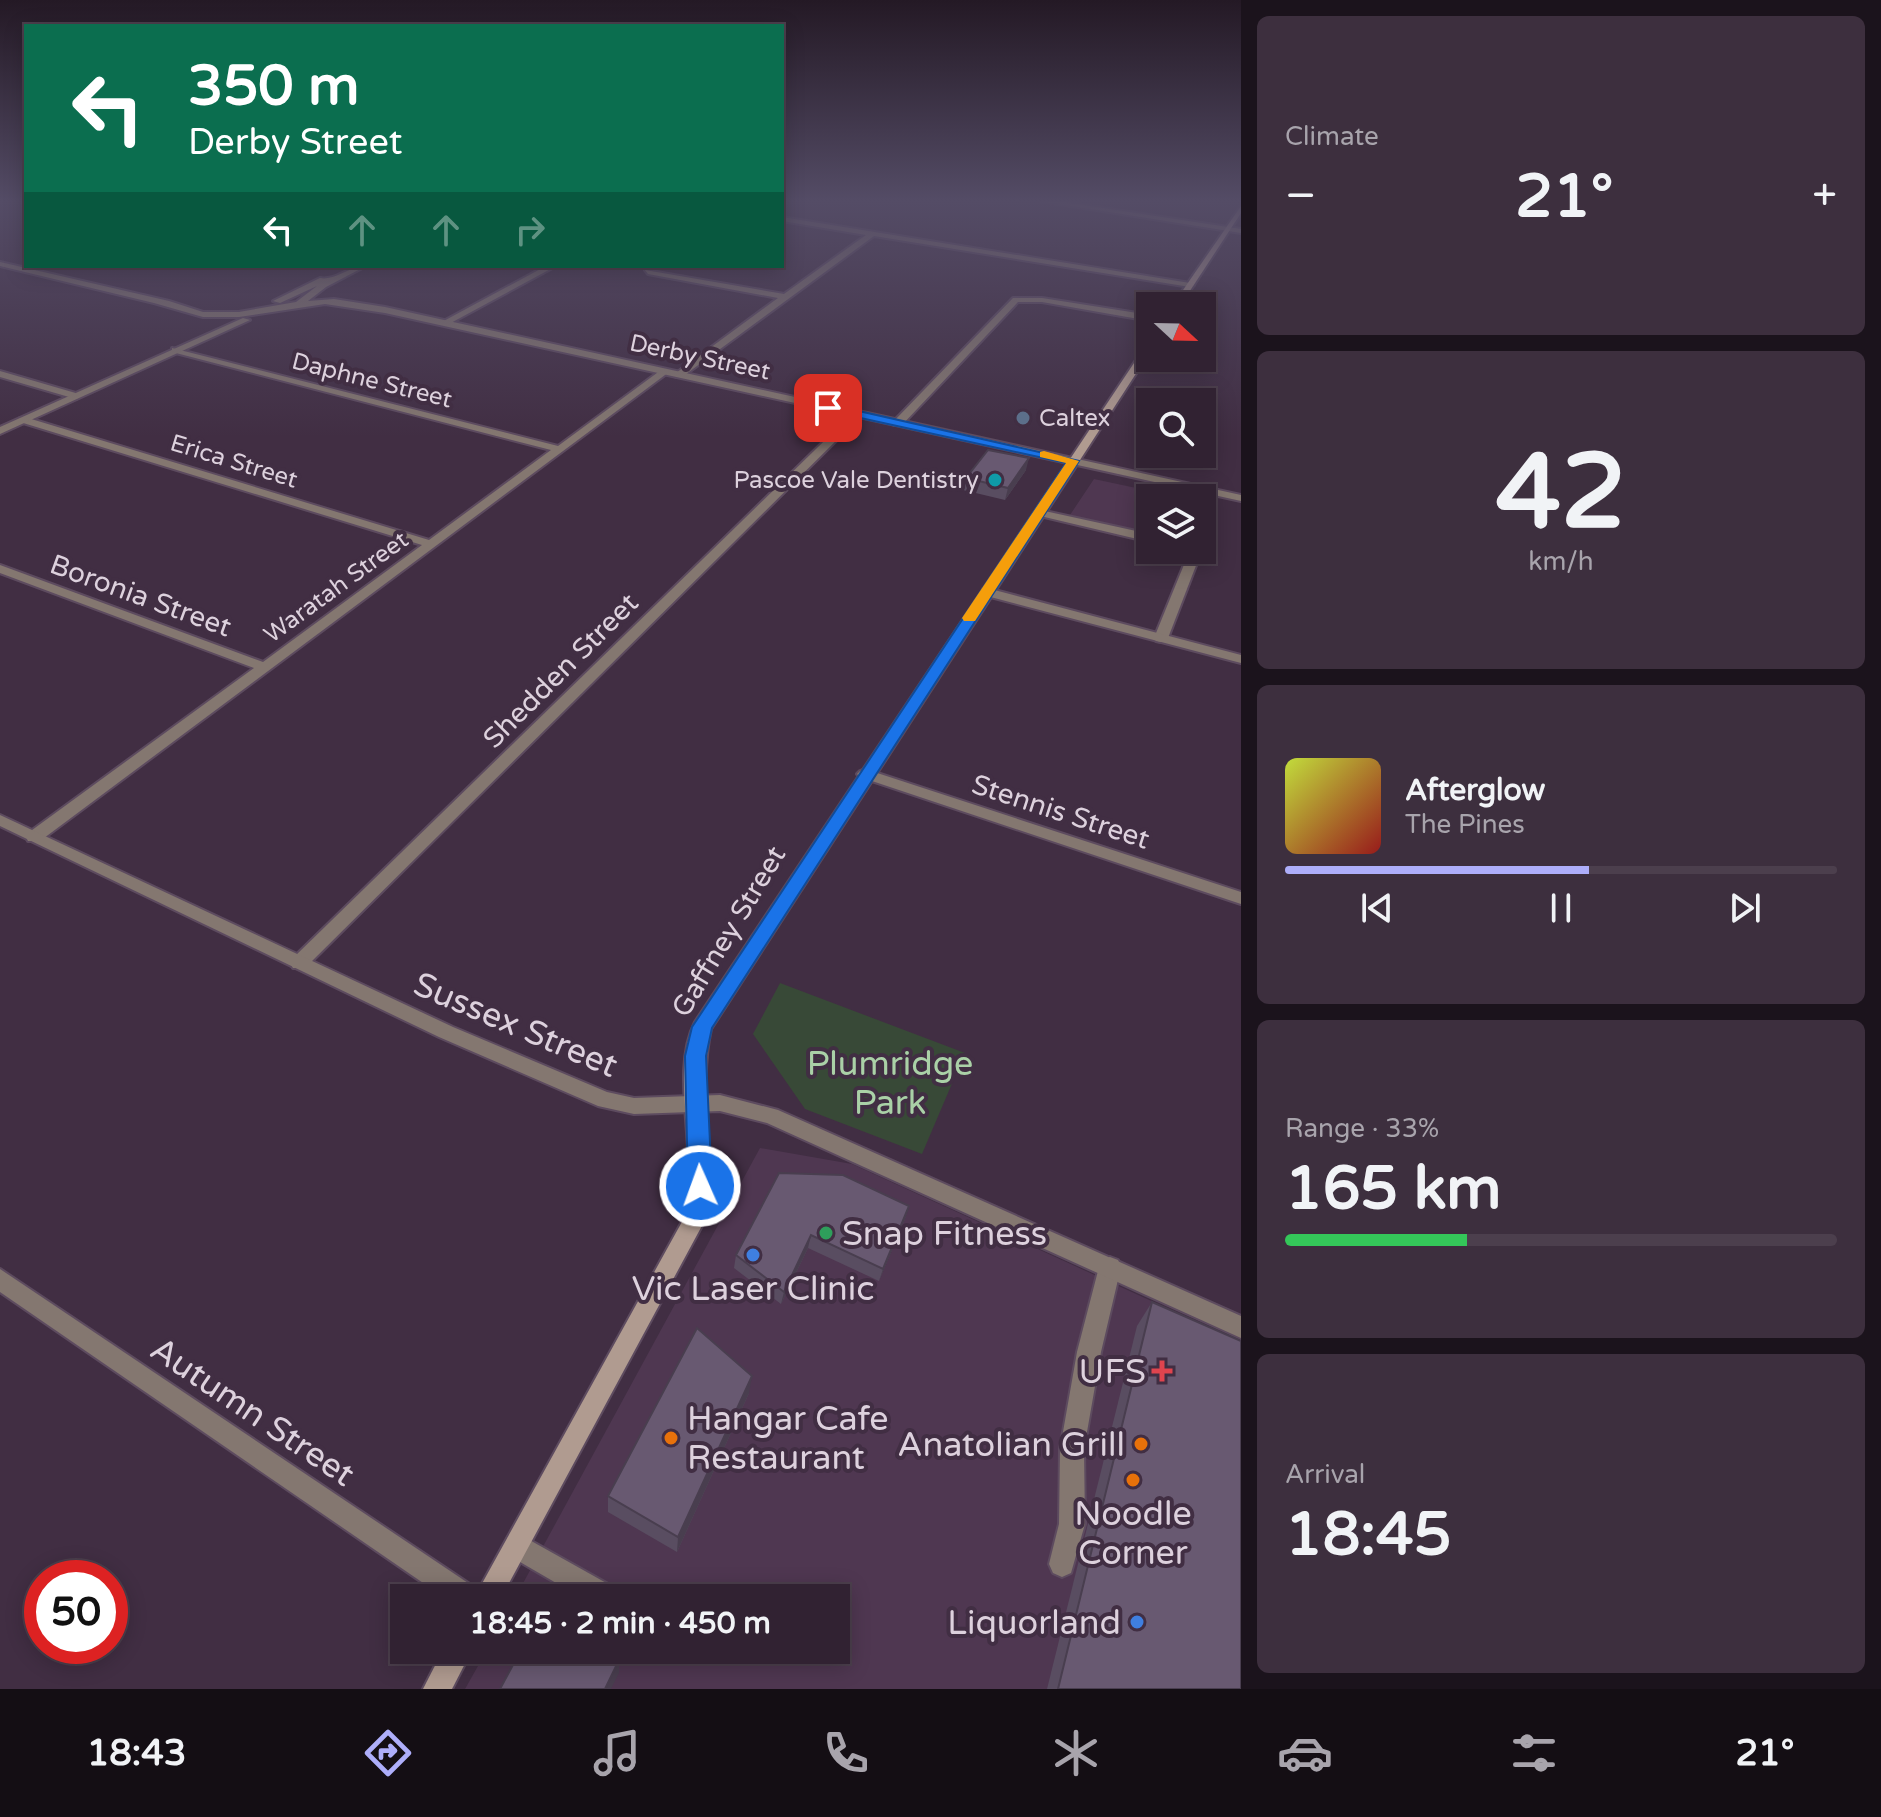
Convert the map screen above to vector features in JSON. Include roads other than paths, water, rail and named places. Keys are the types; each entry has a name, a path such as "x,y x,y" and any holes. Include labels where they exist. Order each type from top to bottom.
{"main road":[{"path":"1185,292 1193,280"},
{"name":"Gaffney Street","path":"495,1584 693,1222 701,1181 695,1056 702,1027 865,774 1136,366"},
{"path":"437,1689 450,1664"}],"street":[{"path":"66,280 212,312 302,303 334,280"},
{"path":"281,303 328,280"},
{"path":"444,323 526,280"},
{"path":"691,280 784,297"},
{"path":"679,375 808,280"},
{"path":"1158,280 1190,285"},
{"name":"Derby Street","path":"312,295 343,299 1241,498"},
{"path":"898,423 1009,304 1025,298 1136,316"},
{"path":"158,302 191,313 225,317 261,313"},
{"name":"Derby Street","path":"261,313 281,303 326,302 385,310"},
{"path":"175,350 216,328 225,317 244,308"},
{"path":"0,431 261,313"},
{"name":"Daphne Street","path":"175,350 559,449"},
{"name":"Waratah Street","path":"34,837 664,372"},
{"path":"0,374 76,396"},
{"name":"Shedden Street","path":"299,963 858,414"},
{"name":"Erica Street","path":"24,420 431,544"},
{"path":"1040,513 1136,535"},
{"path":"1161,638 1190,564"},
{"name":"Boronia Street","path":"0,569 265,667"},
{"path":"987,592 1241,659"},
{"name":"Stennis Street","path":"865,774 1241,898"},
{"name":"Sussex Street","path":"0,820 446,1032 605,1100 634,1106 720,1103 771,1116 1241,1327"},
{"path":"1062,1564 1072,1524 1072,1449 1089,1352 1110,1267"},
{"name":"Autumn Street","path":"0,1279 447,1584"},
{"path":"517,1546 584,1584"}],"place":[{"name":"Caltex","path":"1023,418"},
{"name":"Pascoe Vale Dentistry","path":"995,480"},
{"name":"Snap Fitness","path":"826,1233"},
{"name":"Vic Laser Clinic","path":"753,1255"},
{"name":"UFS","path":"1162,1371"},
{"name":"Hangar Cafe Restaurant","path":"671,1438"},
{"name":"Anatolian Grill","path":"1141,1444"},
{"name":"Noodle Corner","path":"1133,1480"},
{"name":"Liquorland","path":"1137,1622"}],"park label":[{"name":"Plumridge Park","path":"890,1082"}]}
